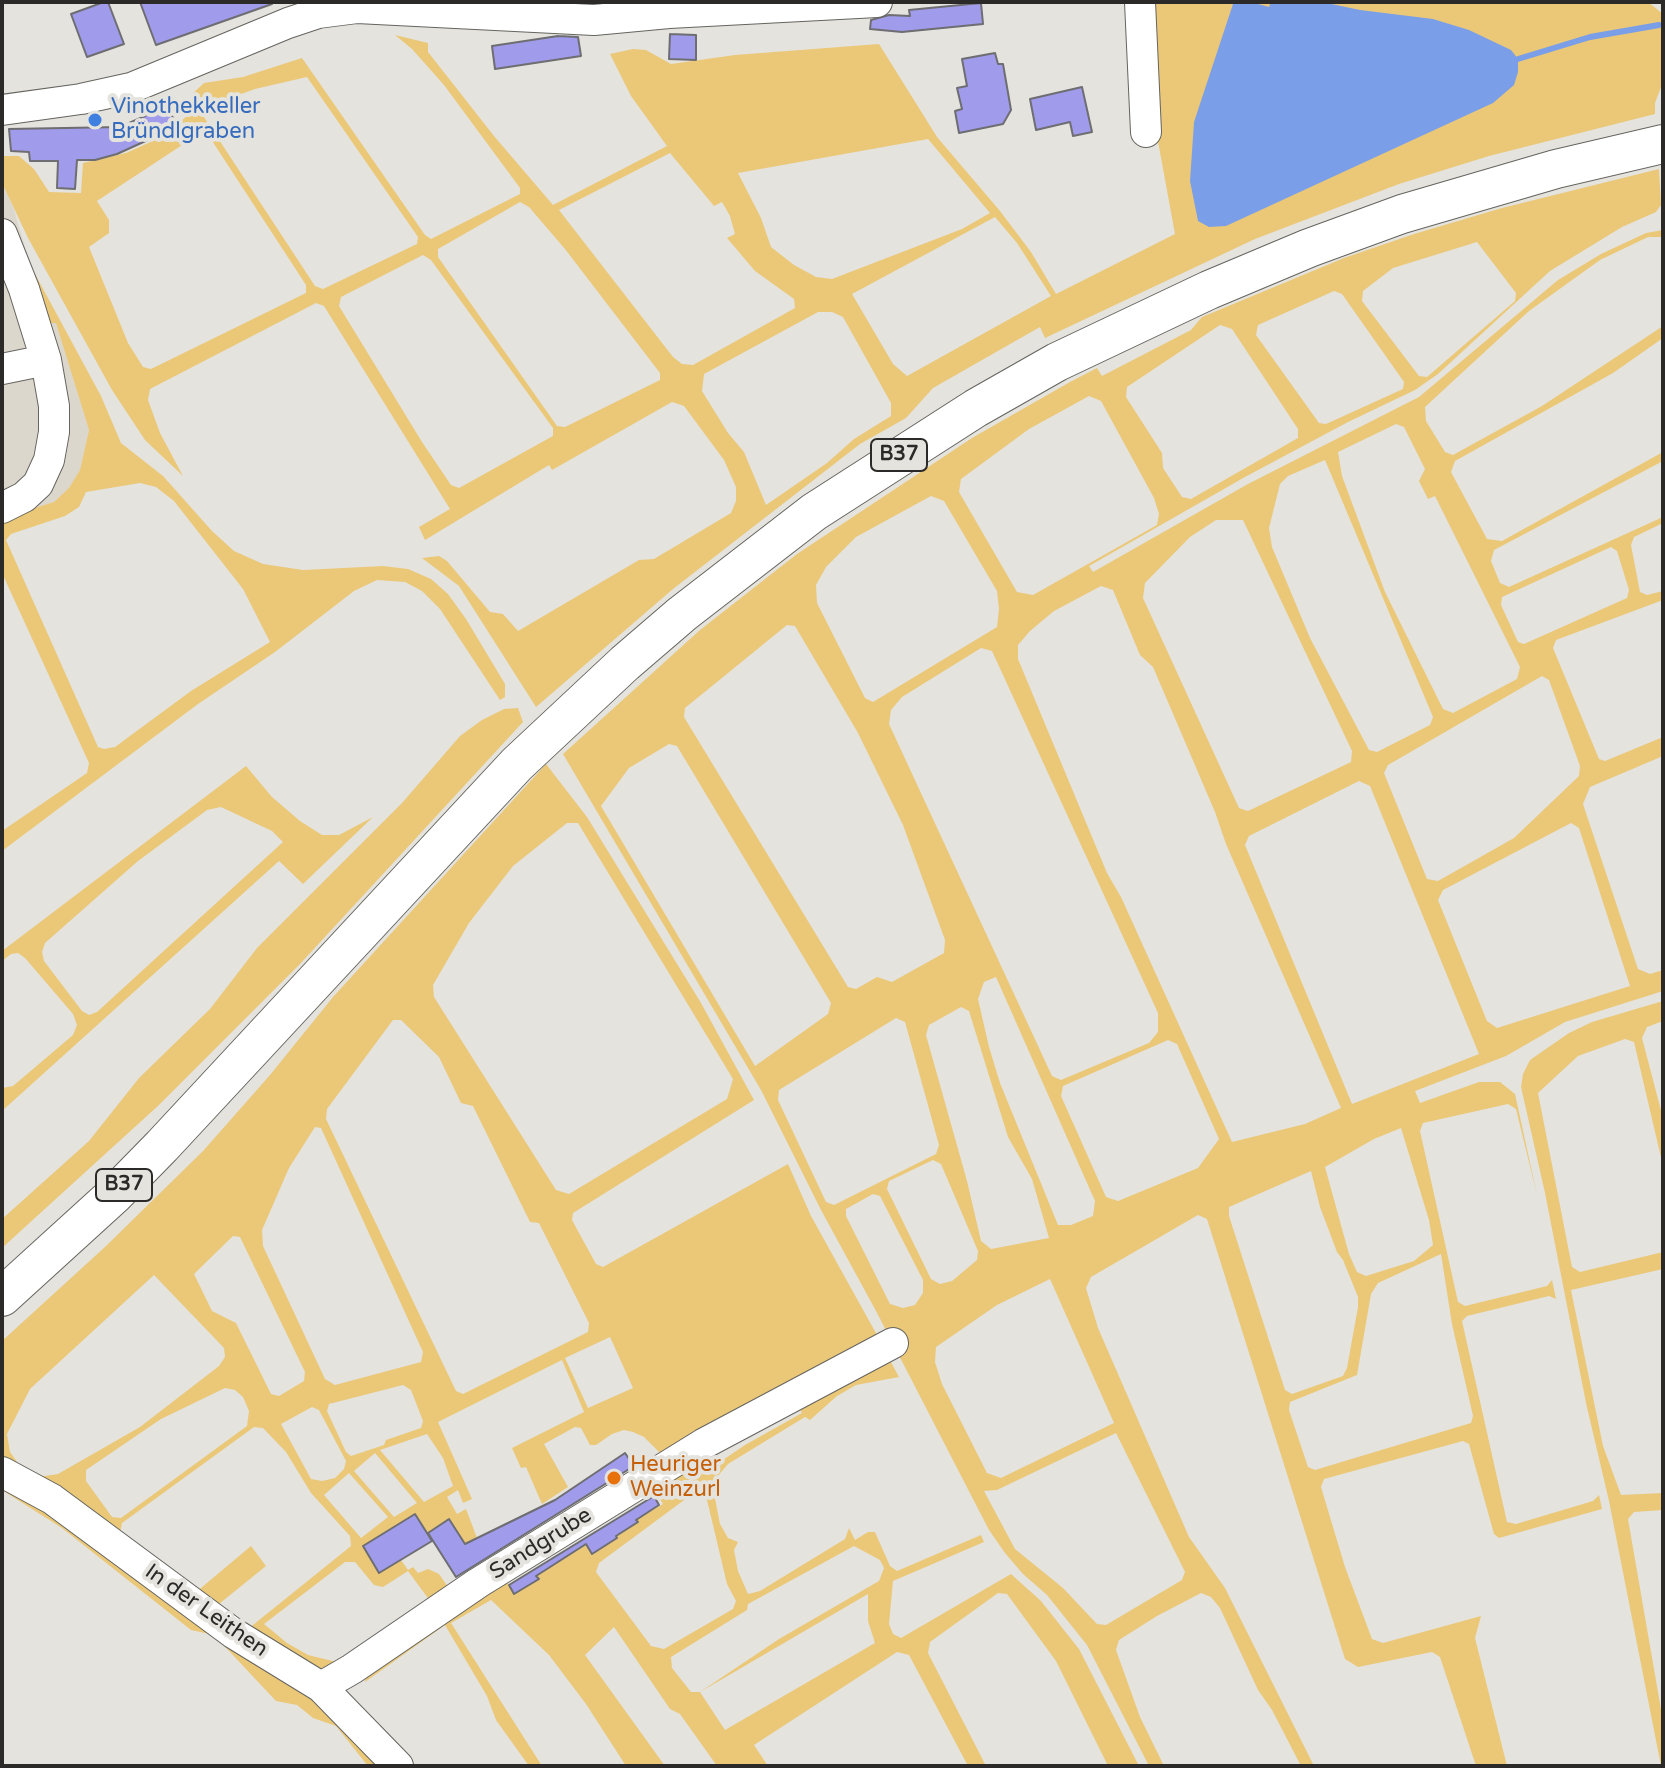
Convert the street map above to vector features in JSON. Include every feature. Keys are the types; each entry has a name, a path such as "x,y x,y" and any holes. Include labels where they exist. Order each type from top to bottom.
{"main road":[{"name":"B37","path":"2,1297 85,1223 162,1146 517,764 581,703 702,598 814,512 939,430 1057,362 1209,290 1352,232 1496,185 1663,144"}],"street":[{"path":"2,110 81,99 131,88 288,23 318,13 344,9 403,8 594,20 877,2"},
{"path":"1140,2 1146,132"},
{"path":"2,234 24,289 46,360 54,406 49,460 38,484 24,497 2,508"},
{"path":"2,369 46,360"},
{"name":"Sandgrube","path":"321,1687 478,1583 703,1444 893,1343"},
{"name":"In der Leithen","path":"2,1472 52,1499 233,1633 321,1687 398,1766"}],"shaded area":[{"path":"1151,2 1648,2 1663,14 1663,82 1655,103 1655,114 1489,156 1399,184 1255,239 1045,338 1040,327 933,388 906,418 860,444 673,589 536,707 459,586 422,558 439,556 447,561 490,612 503,614 518,631 639,560 654,559 731,513 736,501 736,487 724,460 684,406 672,402 552,470 549,465 425,540 419,527 450,509 324,306 316,303 150,389 148,400 160,433 183,476 145,440 112,390 28,238 2,183 2,156 19,156 34,169 49,192 81,193 83,163 126,153 164,136 187,116 192,94 204,83 243,77 302,58 425,235 431,239 520,194 520,188 444,85 395,35 428,43 428,52 553,205 667,146 631,96 610,54 633,49 646,50 671,64 735,55 879,44 937,137 1000,211 1031,252 1056,294 1175,234 1157,136","holes":["307,77 418,237 417,244 323,289 315,286 204,117 208,106 255,89","205,130 306,285 306,293 151,369 143,367 128,343 89,247 109,233 109,220 97,201","928,139 990,213 962,229 832,279 816,277 771,247 761,218 738,173","670,153 714,206 722,202 735,234 727,238 755,271 794,299 795,308 693,365 682,364 673,357 559,210","520,202 529,207 565,249 660,373 660,380 565,427 557,426 438,257 438,249","995,217 1017,243 1051,296 907,376 893,364 852,294","423,255 431,260 553,428 553,436 459,488 451,485 339,306 341,297","818,312 832,312 843,317 891,403 891,416 854,439 827,463 766,505 744,452 728,433 702,391 704,374"]},
{"path":"1659,169 1661,205 1656,212 1622,227 1550,271 1438,374 1415,390 1245,477 1089,566 1093,572 1248,484 1419,397 1558,280 1601,254 1646,233 1663,230 1663,237 1648,237 1600,260 1529,311 1425,407 1426,421 1445,452 1453,455 1542,406 1663,326 1663,338 1613,373 1455,461 1451,472 1487,539 1502,541 1663,452 1663,461 1494,550 1491,561 1500,583 1509,587 1663,517 1663,523 1634,537 1631,545 1640,592 1647,595 1663,591 1663,600 1556,640 1553,648 1599,759 1605,761 1663,737 1663,756 1590,787 1583,804 1638,969 1650,974 1663,970 1663,991 1565,1022 1506,1056 1415,1091 1420,1103 1479,1082 1500,1082 1515,1094 1537,1195 1516,1109 1508,1104 1423,1123 1420,1131 1458,1302 1465,1306 1547,1286 1552,1280 1556,1299 1549,1296 1467,1316 1462,1321 1507,1522 1516,1524 1593,1501 1599,1495 1602,1509 1499,1538 1494,1534 1469,1444 1463,1441 1324,1479 1321,1487 1345,1567 1372,1639 1383,1643 1481,1616 1475,1638 1507,1766 1476,1766 1440,1657 1432,1652 1358,1667 1345,1659 1207,1219 1198,1215 1091,1277 1086,1288 1098,1328 1189,1537 1225,1588 1314,1766 1301,1766 1258,1690 1220,1608 1211,1597 1201,1593 1119,1640 1116,1650 1140,1717 1164,1766 1149,1766 1087,1645 1047,1595 1005,1553 989,1530 761,1090 563,754 700,630 797,554 972,438 1097,368 1102,376 1191,330 1202,317 1344,258 1502,208","holes":["1477,242 1516,293 1515,301 1427,377 1419,376 1362,301 1363,291 1393,268","1334,291 1342,294 1404,382 1403,389 1326,424 1319,423 1256,335 1258,325","1220,325 1232,329 1298,429 1298,438 1191,499 1182,497 1163,468 1162,453 1126,397 1127,387","1089,396 1101,401 1154,498 1159,514 1157,525 1033,595 1017,592 959,492 961,479 1029,429","1396,424 1404,427 1425,469 1419,481 1428,499 1435,496 1520,667 1517,679 1453,713 1443,709 1385,592 1342,476 1338,452","1325,460 1433,717 1430,725 1377,752 1369,750 1310,638 1272,547 1269,528 1280,484 1288,476","931,496 944,501 997,591 999,609 997,627 873,702 865,698 817,603 816,585 826,567 856,537","1216,520 1243,520 1352,751 1351,762 1248,811 1239,808 1143,598 1145,583 1190,537","1611,547 1617,551 1629,590 1627,598 1524,644 1518,642 1501,605 1502,597","1101,586 1113,590 1140,655 1153,667 1341,1108 1305,1124 1232,1142 1121,897 1107,873 1018,659 1018,645 1054,611","787,625 795,626 858,733 903,825 945,940 944,953 892,982 877,977 856,989 848,987 684,717 685,708","981,648 992,651 1158,1013 1158,1032 1149,1043 1061,1080 1052,1076 889,724 891,710 902,697","1542,676 1549,680 1580,766 1579,776 1514,838 1438,881 1427,879 1384,773 1388,765","669,744 677,746 831,1003 828,1014 755,1066 601,806 629,768","1359,781 1370,786 1479,1054 1352,1104 1245,845 1249,836","1571,823 1579,828 1630,986 1497,1028 1487,1021 1438,900 1443,890","996,977 1095,1201 1093,1216 1071,1225 1058,1225 1000,1083 978,999 984,982","961,1007 969,1011 1008,1137 1032,1179 1049,1238 991,1249 981,1241 926,1035 929,1025","896,1018 905,1022 939,1145 936,1154 834,1205 826,1202 778,1100 779,1090","1168,1040 1177,1044 1219,1139 1198,1168 1118,1201 1106,1197 1061,1096 1063,1086","1401,1128 1429,1220 1433,1245 1414,1261 1366,1276 1357,1272 1349,1254 1325,1167 1374,1139","933,1160 941,1164 978,1251 977,1260 952,1281 940,1284 931,1279 887,1189 889,1181","1311,1171 1320,1207 1358,1297 1358,1307 1343,1376 1292,1394 1285,1390 1229,1216 1229,1207","873,1194 880,1196 923,1280 923,1293 915,1305 903,1308 890,1304 846,1216 846,1209","1441,1254 1452,1324 1473,1416 1471,1423 1315,1470 1308,1467 1289,1410 1290,1402 1357,1375 1371,1294 1378,1283","1050,1279 1114,1423 1001,1478 987,1473 942,1384 935,1362 936,1347 997,1305","1116,1433 1185,1572 1182,1580 1106,1625 1097,1624 1063,1588 1015,1549 984,1491 997,1490"]},
{"path":"2,183 13,207 48,323 56,322 89,430 80,470 70,488 54,502 2,518"},
{"path":"35,274 101,396 121,443 163,476 234,551 263,564 303,570 383,566 408,569 431,579 448,594 466,619 505,684 505,697 500,700 440,609 422,591 405,582 377,580 354,591 2,851 2,831 87,773 89,763 2,573 2,518 54,502 69,488 80,470 89,430 56,323 48,323","holes":["140,483 156,487 174,501 243,589 270,642 191,691 115,747 104,749 98,747 6,540 11,534 65,516 79,507 86,492"]},
{"path":"518,708 523,722 300,964 159,1105 2,1248 2,1219 89,1141 139,1078 210,1009 257,948 402,803 460,736 504,709"},
{"path":"546,764 587,817 701,1003 754,1100 573,1213 572,1220 596,1264 603,1267 788,1164 811,1216 882,1344 665,1458 644,1437 633,1432 624,1430 596,1445 590,1445 581,1428 575,1427 544,1444 568,1487 542,1504 526,1467 521,1468 512,1448 584,1412 562,1360 438,1422 472,1499 463,1503 458,1490 447,1497 457,1514 466,1509 477,1538 466,1545 439,1540 434,1543 414,1514 363,1546 379,1573 401,1560 408,1570 413,1567 418,1573 428,1569 439,1574 448,1587 433,1605 408,1571 383,1587 374,1585 355,1562 345,1562 264,1624 308,1655 345,1664 312,1672 2,1465 2,1341 106,1246 203,1151 333,997","holes":["567,823 578,823 733,1079 727,1099 569,1194 556,1190 434,997 433,985 469,923 513,866","393,1020 401,1020 439,1057 461,1103 473,1106 530,1222 539,1223 589,1323 588,1332 463,1394 456,1391 326,1119 327,1109","315,1127 321,1128 423,1352 421,1362 335,1385 325,1379 263,1246 262,1230 289,1168","233,1236 240,1237 305,1372 304,1381 279,1396 271,1394 236,1323 212,1311 194,1274","154,1275 224,1348 225,1357 219,1366 140,1427 58,1474 38,1477 20,1466 10,1452 7,1434 30,1389","610,1337 633,1388 588,1408 565,1358","403,1385 411,1390 423,1421 421,1428 351,1456 346,1452 327,1411 329,1404","225,1388 235,1390 243,1397 249,1411 247,1426 121,1518 112,1517 86,1481 86,1470 161,1419","312,1407 319,1410 346,1461 344,1469 335,1478 322,1481 311,1479 281,1424","254,1427 263,1428 286,1452 311,1493 350,1536 351,1546 248,1629 221,1610 219,1604 266,1566 251,1546 195,1593 120,1533 122,1523","427,1434 443,1458 453,1486 424,1502 380,1450","375,1453 417,1503 394,1517 354,1471","349,1473 388,1517 361,1538 324,1495"]},
{"path":"246,766 272,797 322,835 339,835 373,817 303,884 279,861 2,1111 2,1088 13,1086 73,1035 77,1025 73,1014 25,958 18,953 2,961 2,951","holes":["221,807 272,831 283,842 97,1012 89,1015 82,1011 44,961 42,952 45,943 138,861 207,810"]},
{"path":"1663,1001 1663,1021 1647,1027 1642,1038 1663,1118 1663,1166 1634,1042 1625,1039 1578,1056 1538,1093 1572,1267 1580,1272 1663,1252 1663,1269 1571,1290 1603,1446 1621,1495 1663,1493 1663,1510 1634,1512 1628,1519 1663,1721 1661,1766 1609,1501 1521,1087 1530,1060 1569,1033 1592,1022"},
{"path":"886,1353 899,1377 856,1385 837,1396 810,1420 805,1417 728,1464 712,1483 720,1524 728,1538 738,1542 734,1550 738,1571 748,1594 760,1591 845,1539 849,1528 855,1540 868,1532 875,1532 890,1566 897,1571 981,1535 984,1542 893,1581 889,1624 893,1634 901,1638 1011,1574 1041,1601 1079,1649 1139,1766 1108,1766 1056,1661 1007,1594 998,1593 930,1642 928,1653 986,1766 968,1766 909,1655 897,1652 754,1745 768,1766 717,1766 680,1714 670,1709 614,1627 585,1655 665,1766 626,1766 586,1704 549,1655 491,1600 451,1623 542,1766 529,1766 496,1720 487,1696 445,1625 365,1682 368,1666 504,1577 514,1593 538,1580 536,1575 586,1544 593,1554 636,1520 663,1504 653,1487 703,1452 714,1466 802,1413 796,1402","holes":["699,1489 707,1500 727,1584 736,1601 733,1609 664,1649 651,1646 596,1572 599,1563","854,1546 880,1560 884,1568 879,1581 779,1639 700,1692 691,1692 672,1668 671,1657 747,1610 748,1604","868,1594 868,1621 875,1643 725,1730 700,1692"]},
{"path":"2,1479 282,1670 391,1766 368,1766 336,1726 313,1718 297,1705 276,1701 214,1635 191,1630 62,1528 2,1490"}],"water":[{"path":"1236,2 1269,7 1271,2 1322,2 1433,19 1469,30 1511,50 1518,59 1518,72 1514,85 1493,103 1226,226 1209,227 1198,221 1190,181 1194,122"}],"building":[{"path":"108,2 124,44 87,57 71,14"},
{"path":"140,2 272,2 272,4 156,45"},
{"path":"981,3 983,24 902,32 870,29 871,20 889,15 910,16 909,10"},
{"path":"670,34 696,35 696,60 669,59"},
{"path":"558,36 578,37 581,56 495,69 492,46"},
{"path":"995,53 998,64 1003,64 1011,110 1003,124 959,133 955,111 962,109 957,88 967,86 962,59"},
{"path":"1082,87 1092,132 1073,136 1070,122 1036,130 1030,99"},
{"path":"162,103 175,120 161,134 117,154 95,160 77,160 75,189 57,188 58,161 30,161 29,152 11,151 9,129 120,127 145,116"},
{"path":"625,1453 634,1466 456,1577 428,1533 449,1519 465,1544 555,1500"},
{"path":"654,1496 659,1505 636,1520 638,1522 617,1538 592,1554 586,1544 514,1594 509,1585"},
{"path":"415,1514 432,1541 379,1573 363,1546"}],"waterway":[{"path":"1518,59 1590,37 1659,25"}],"place":[{"name":"Vinothekkeller Bründlgraben","path":"95,120"},
{"name":"Heuriger Weinzurl","path":"614,1478"}]}
